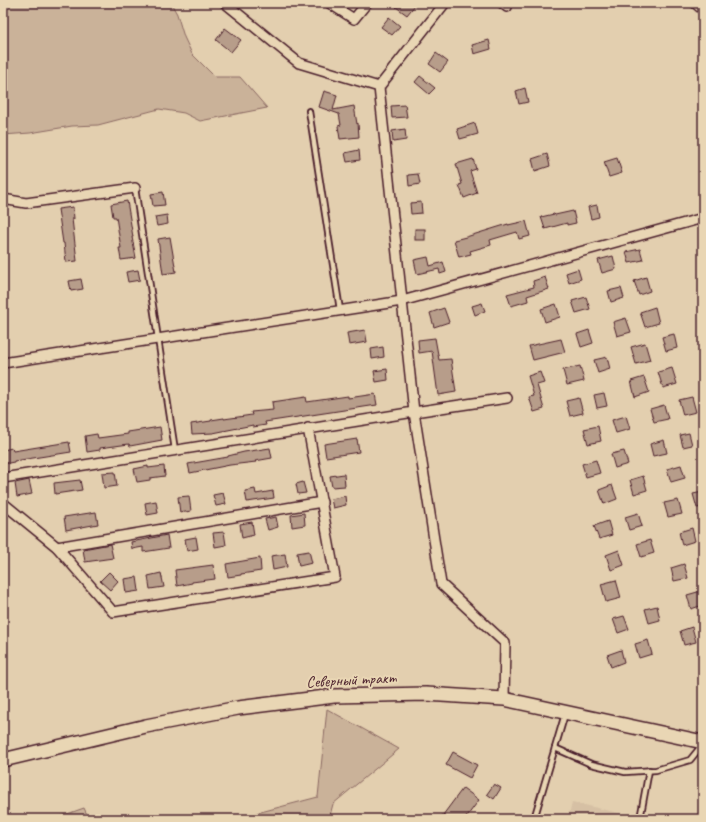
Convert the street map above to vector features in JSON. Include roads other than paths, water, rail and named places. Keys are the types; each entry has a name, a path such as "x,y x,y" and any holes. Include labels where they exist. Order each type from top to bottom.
{"main road":[{"name":"Северный тракт","path":"3,760 146,726 238,708 334,696 426,694 504,699 703,743"}],"street":[{"path":"225,3 299,63 379,87"},
{"path":"329,3 354,19 367,3"},
{"path":"445,3 379,87 414,412 440,584 505,643 504,699"},
{"path":"695,3 703,10"},
{"path":"3,199 26,203 135,188"},
{"path":"3,364 402,301 703,218"},
{"path":"3,478 308,428 507,398"},
{"path":"3,503 57,547 113,612 335,577 308,428"},
{"path":"57,547 322,502"}],"lane":[{"path":"309,111 340,310"},
{"path":"135,188 176,450"},
{"path":"534,819 565,712"},
{"path":"555,748 591,764 625,772 656,770 690,760 703,743"},
{"path":"640,819 649,770"}]}
